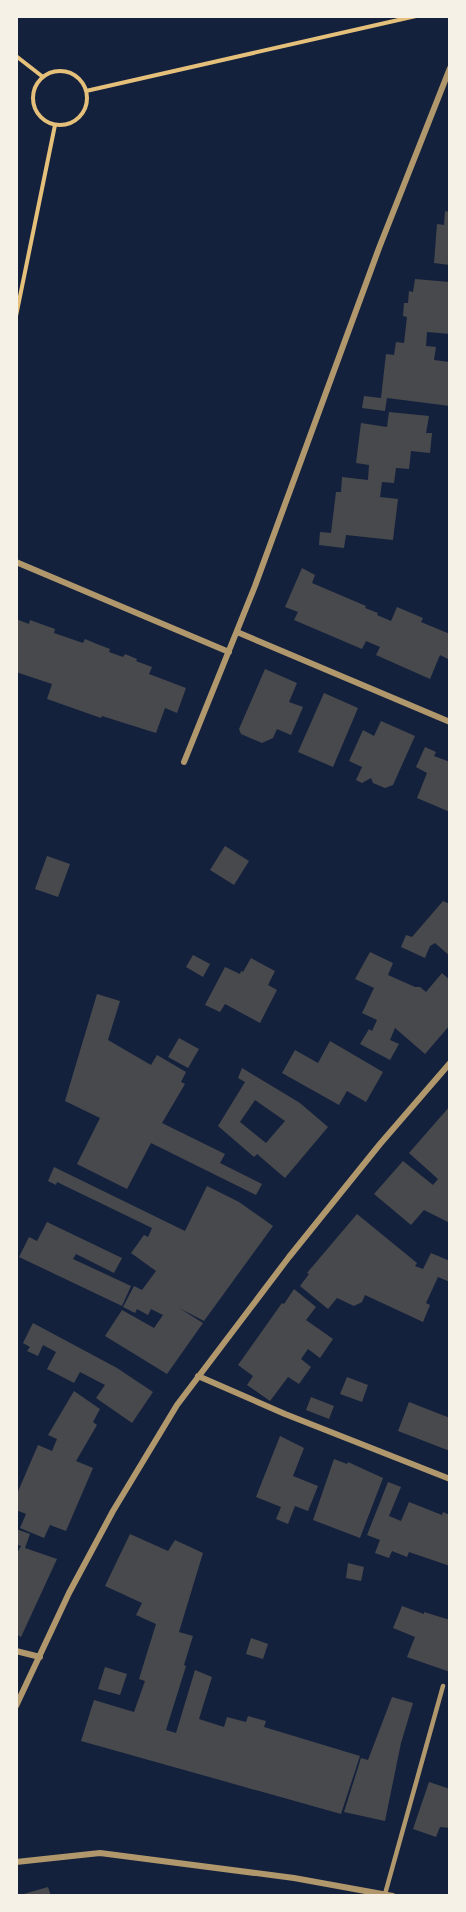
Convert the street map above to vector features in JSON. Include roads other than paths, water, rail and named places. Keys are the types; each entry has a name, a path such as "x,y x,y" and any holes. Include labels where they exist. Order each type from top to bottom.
{"street":[{"path":"184,762 237,632 375,259 450,68"},
{"path":"16,562 229,652"},
{"path":"237,632 450,722"},
{"path":"16,1706 69,1593 113,1511 177,1406 373,1153 450,1064"},
{"path":"198,1376 285,1414 450,1479"},
{"path":"16,1651 40,1657"},
{"path":"16,1862 100,1853 294,1878 393,1896"}],"lane":[{"path":"385,1894 443,1686"}]}
